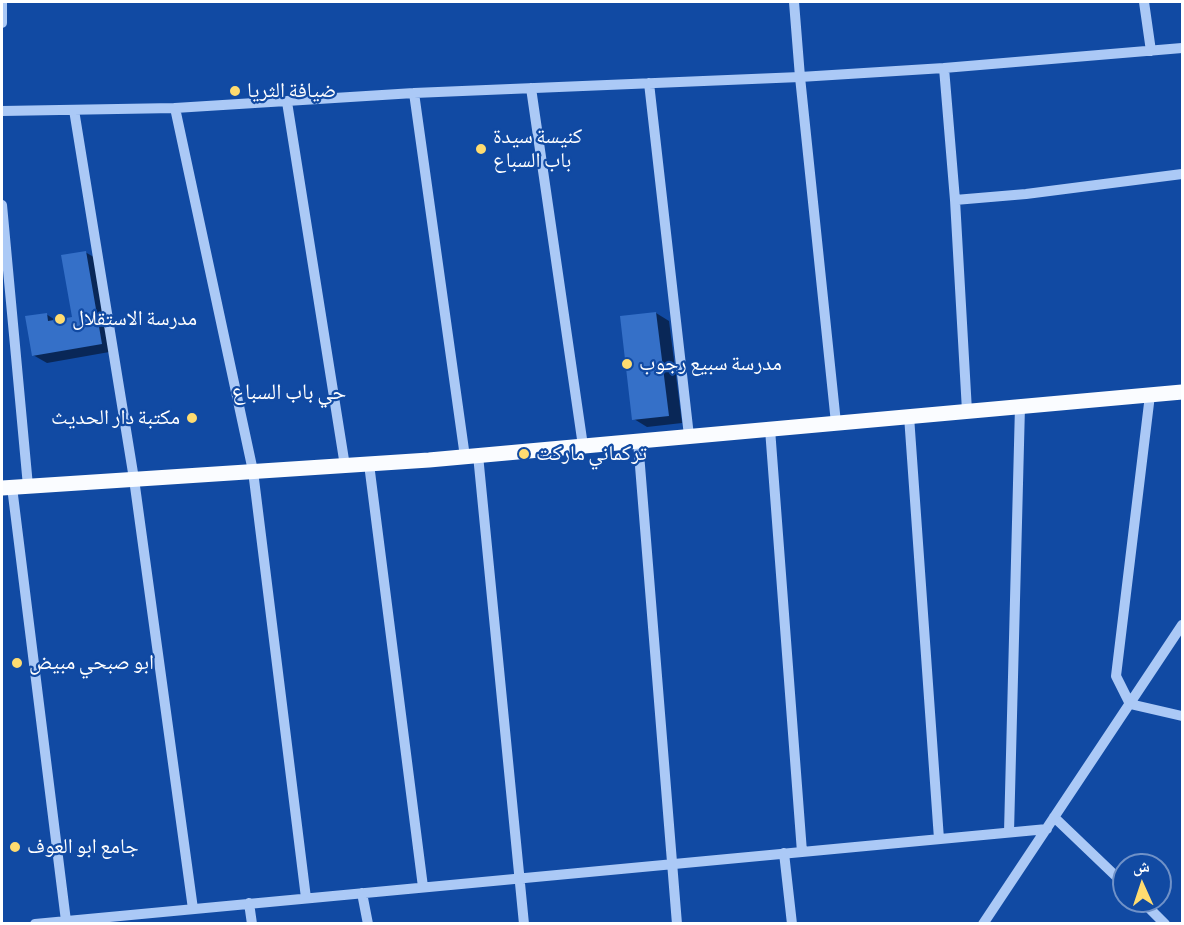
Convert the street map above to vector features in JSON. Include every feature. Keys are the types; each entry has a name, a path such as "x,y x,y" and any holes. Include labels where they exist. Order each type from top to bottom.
{"main road":[{"path":"14,487 472,456 1182,392"}],"street":[{"path":"2,2 2,22"},
{"path":"794,2 836,423"},
{"path":"1144,2 1151,51"},
{"path":"2,111 175,108 414,93 800,77 944,68 1182,48"},
{"path":"944,68 955,200 967,411"},
{"path":"649,83 689,436"},
{"path":"531,88 583,446"},
{"path":"414,93 472,456 524,924"},
{"path":"287,102 345,466"},
{"path":"175,108 253,471 306,898"},
{"path":"74,110 134,479 192,909"},
{"path":"955,200 1026,194 1182,174"},
{"path":"2,205 14,487 66,921"},
{"path":"1130,704 1116,676 1150,395"},
{"path":"1009,832 1020,406"},
{"path":"909,416 939,839"},
{"path":"770,429 802,852"},
{"path":"638,441 677,924"},
{"path":"369,464 423,887"},
{"path":"984,924 1182,625"},
{"path":"1130,704 1182,716"},
{"path":"1054,817 1112,873"},
{"path":"35,924 1047,829"},
{"path":"784,853 792,924"},
{"path":"362,893 368,924"},
{"path":"249,903 252,924"},
{"path":"1155,913 1166,924"}],"building":[{"path":"86,251 102,344 32,356 25,316 47,313 48,321 72,317 61,255"},
{"path":"656,312 669,416 632,420 620,316"}],"place":[{"name":"ضيافة الثريا","path":"235,91"},
{"name":"كنيسة سيدة باب السباع","path":"481,149"},
{"name":"مدرسة الاستقلال","path":"60,319"},
{"name":"مدرسة سبيع رجوب","path":"627,364"},
{"name":"مكتبة دار الحديث","path":"192,418"},
{"name":"تركماني ماركت","path":"524,454"},
{"name":"ابو صبحي مبيض","path":"17,663"},
{"name":"جامع ابو العوف","path":"15,847"}],"district":[{"name":"حي باب السباع","path":"289,392"}]}
